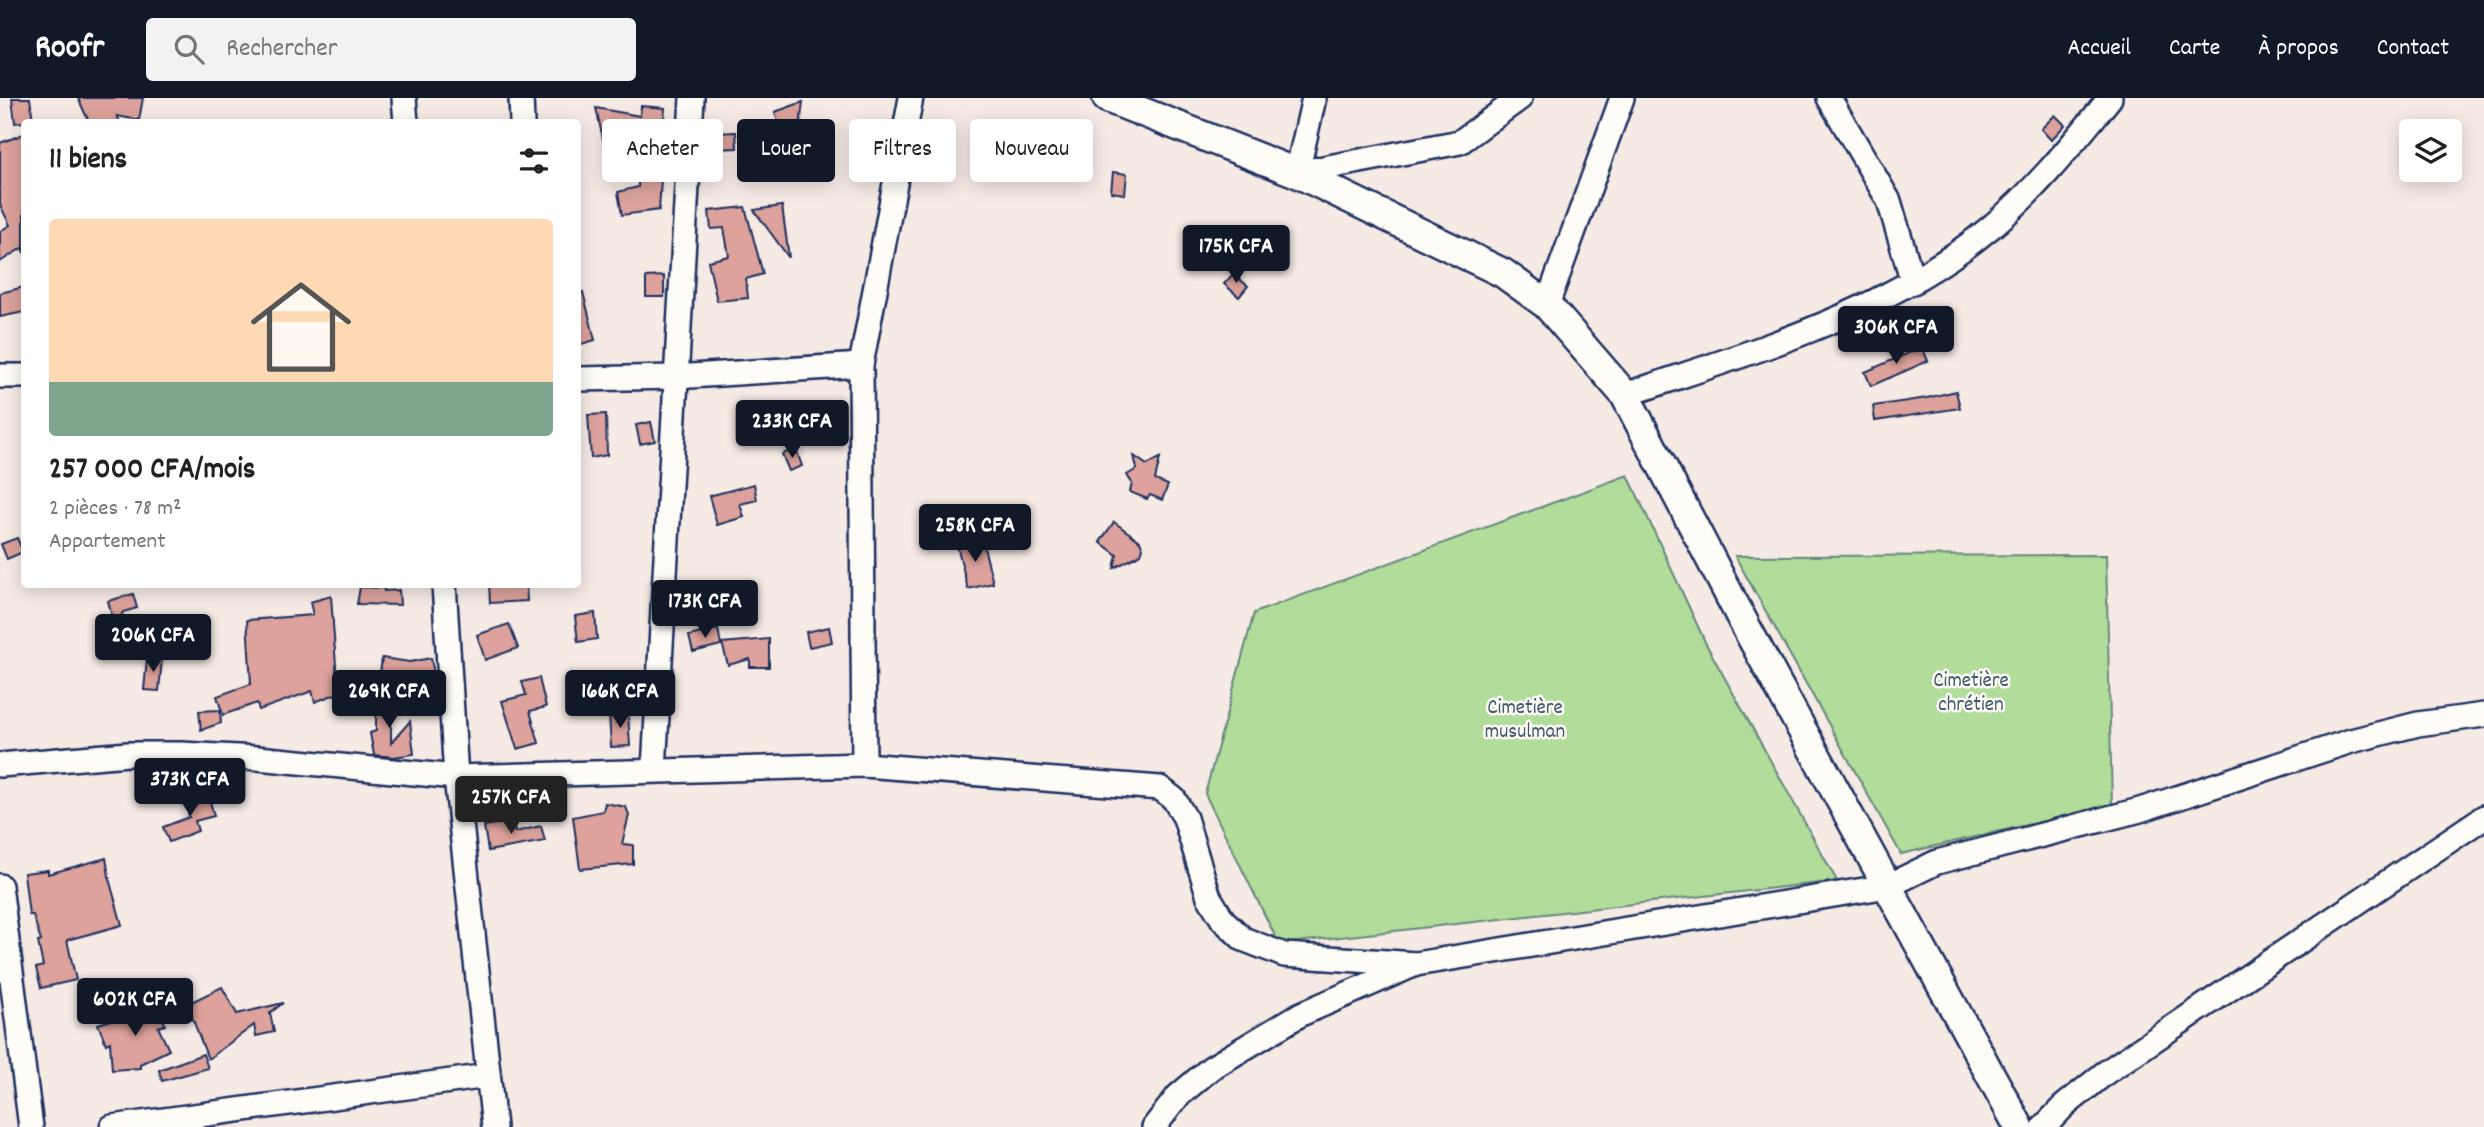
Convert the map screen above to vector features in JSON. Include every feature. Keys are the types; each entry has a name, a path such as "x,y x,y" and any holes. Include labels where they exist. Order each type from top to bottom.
{"street":[{"path":"404,98 406,119"},
{"path":"521,98 522,119"},
{"path":"653,769 692,98"},
{"path":"864,765 861,365 911,98"},
{"path":"1107,98 1297,173 1503,273 1547,304 1625,394 1746,626 2020,1127"},
{"path":"1297,173 1314,98"},
{"path":"1297,173 1460,142 1520,98"},
{"path":"1547,304 1622,98"},
{"path":"1829,98 1889,201 1913,282"},
{"path":"1625,394 1824,326 1913,282 1991,227 2061,157 2110,98"},
{"path":"581,379 676,377 861,365"},
{"path":"0,376 21,376"},
{"path":"444,588 456,776 494,1127"},
{"path":"0,765 128,754 181,754 456,776 864,765 1160,788 1174,799 1185,818 1209,897 1223,920 1243,939 1284,955 1416,964 1888,886 1937,862 2140,810 2351,741 2418,724 2484,715"},
{"path":"2044,1127 2063,1107 2105,1073 2484,817"},
{"path":"0,886 31,1127"},
{"path":"1154,1127 1178,1096 1211,1069 1301,1014 1416,964"},
{"path":"112,1127 488,1076"}],"green space":[{"name":"Cimetière musulman","path":"1628,475 1706,644 1837,881 1279,944 1205,794 1254,613"},
{"name":"Cimetière chrétien","path":"2106,555 2112,805 1901,854 1735,556"}],"building":[{"path":"12,98 30,98 33,119 21,119 21,122 15,123"},
{"path":"78,98 143,98 139,119 117,116 118,119 88,119"},
{"path":"803,102 801,119 777,119 775,112"},
{"path":"641,106 665,108 664,119 602,119 602,135 596,108 640,116"},
{"path":"2055,115 2065,125 2051,140 2041,129"},
{"path":"736,132 737,148 723,149 723,133"},
{"path":"21,135 21,249 0,262 0,231 10,225 0,205 0,143"},
{"path":"1113,172 1127,174 1125,194 1111,192"},
{"path":"638,182 661,182 659,210 622,215 618,192 638,187"},
{"path":"782,206 789,258 754,210"},
{"path":"745,207 763,274 746,279 748,298 717,301 708,261 729,256 724,228 711,229 709,211"},
{"path":"1233,274 1248,286 1239,297 1224,284"},
{"path":"664,276 664,297 646,297 646,277"},
{"path":"21,288 21,313 0,317 0,293"},
{"path":"581,292 595,340 581,344"},
{"path":"1922,347 1928,361 1871,386 1865,372"},
{"path":"1956,391 1960,408 1875,421 1873,406"},
{"path":"606,414 607,455 591,458 588,415"},
{"path":"651,422 655,441 640,444 636,425"},
{"path":"796,449 802,466 789,471 782,454"},
{"path":"1134,456 1147,465 1160,458 1155,480 1168,485 1162,500 1150,495 1147,499 1130,492 1132,483 1127,475 1137,469"},
{"path":"754,484 757,500 740,504 744,517 717,525 709,496"},
{"path":"1114,522 1140,541 1143,548 1141,554 1114,568 1117,555 1100,542"},
{"path":"17,538 21,553 7,559 1,544"},
{"path":"982,539 993,583 968,589 957,545"},
{"path":"360,588 399,590 400,605 357,604"},
{"path":"489,588 526,588 527,601 490,603"},
{"path":"133,594 137,608 123,612 115,628 108,601"},
{"path":"331,596 338,693 315,702 312,691 259,710 257,703 223,715 217,696 251,684 247,620 313,615 310,602"},
{"path":"595,613 597,639 578,642 575,616"},
{"path":"509,624 518,648 485,660 477,635"},
{"path":"829,627 832,642 809,647 806,632"},
{"path":"718,629 721,645 693,652 689,636"},
{"path":"769,639 769,667 750,667 750,659 728,665 722,643"},
{"path":"147,658 162,659 159,691 144,690"},
{"path":"382,658 410,662 431,658 434,674 404,677 380,674"},
{"path":"581,677 585,693 568,697 566,679"},
{"path":"539,678 546,707 530,711 539,743 517,749 502,701 526,695 522,682"},
{"path":"376,689 391,689 391,743 410,721 414,754 394,757 374,755 370,733 376,731"},
{"path":"220,710 221,723 201,730 199,711"},
{"path":"628,712 630,746 611,747 609,713"},
{"path":"208,794 214,816 195,821 198,831 169,842 163,827 189,817 186,800"},
{"path":"605,803 626,807 629,815 622,844 633,845 633,864 580,869 573,817 603,811"},
{"path":"513,821 515,832 541,826 545,841 488,851 484,826"},
{"path":"106,858 122,925 67,940 76,980 41,988 36,968 43,966 38,942 41,941 33,915 29,915 24,873 48,870 48,874"},
{"path":"222,987 237,1014 283,1003 270,1013 274,1032 256,1036 254,1025 208,1059 187,1004"},
{"path":"160,1006 165,1025 158,1027 169,1050 140,1064 140,1068 112,1070 110,1042 106,1044 98,1024"},
{"path":"203,1054 208,1068 162,1081 159,1070"}]}
